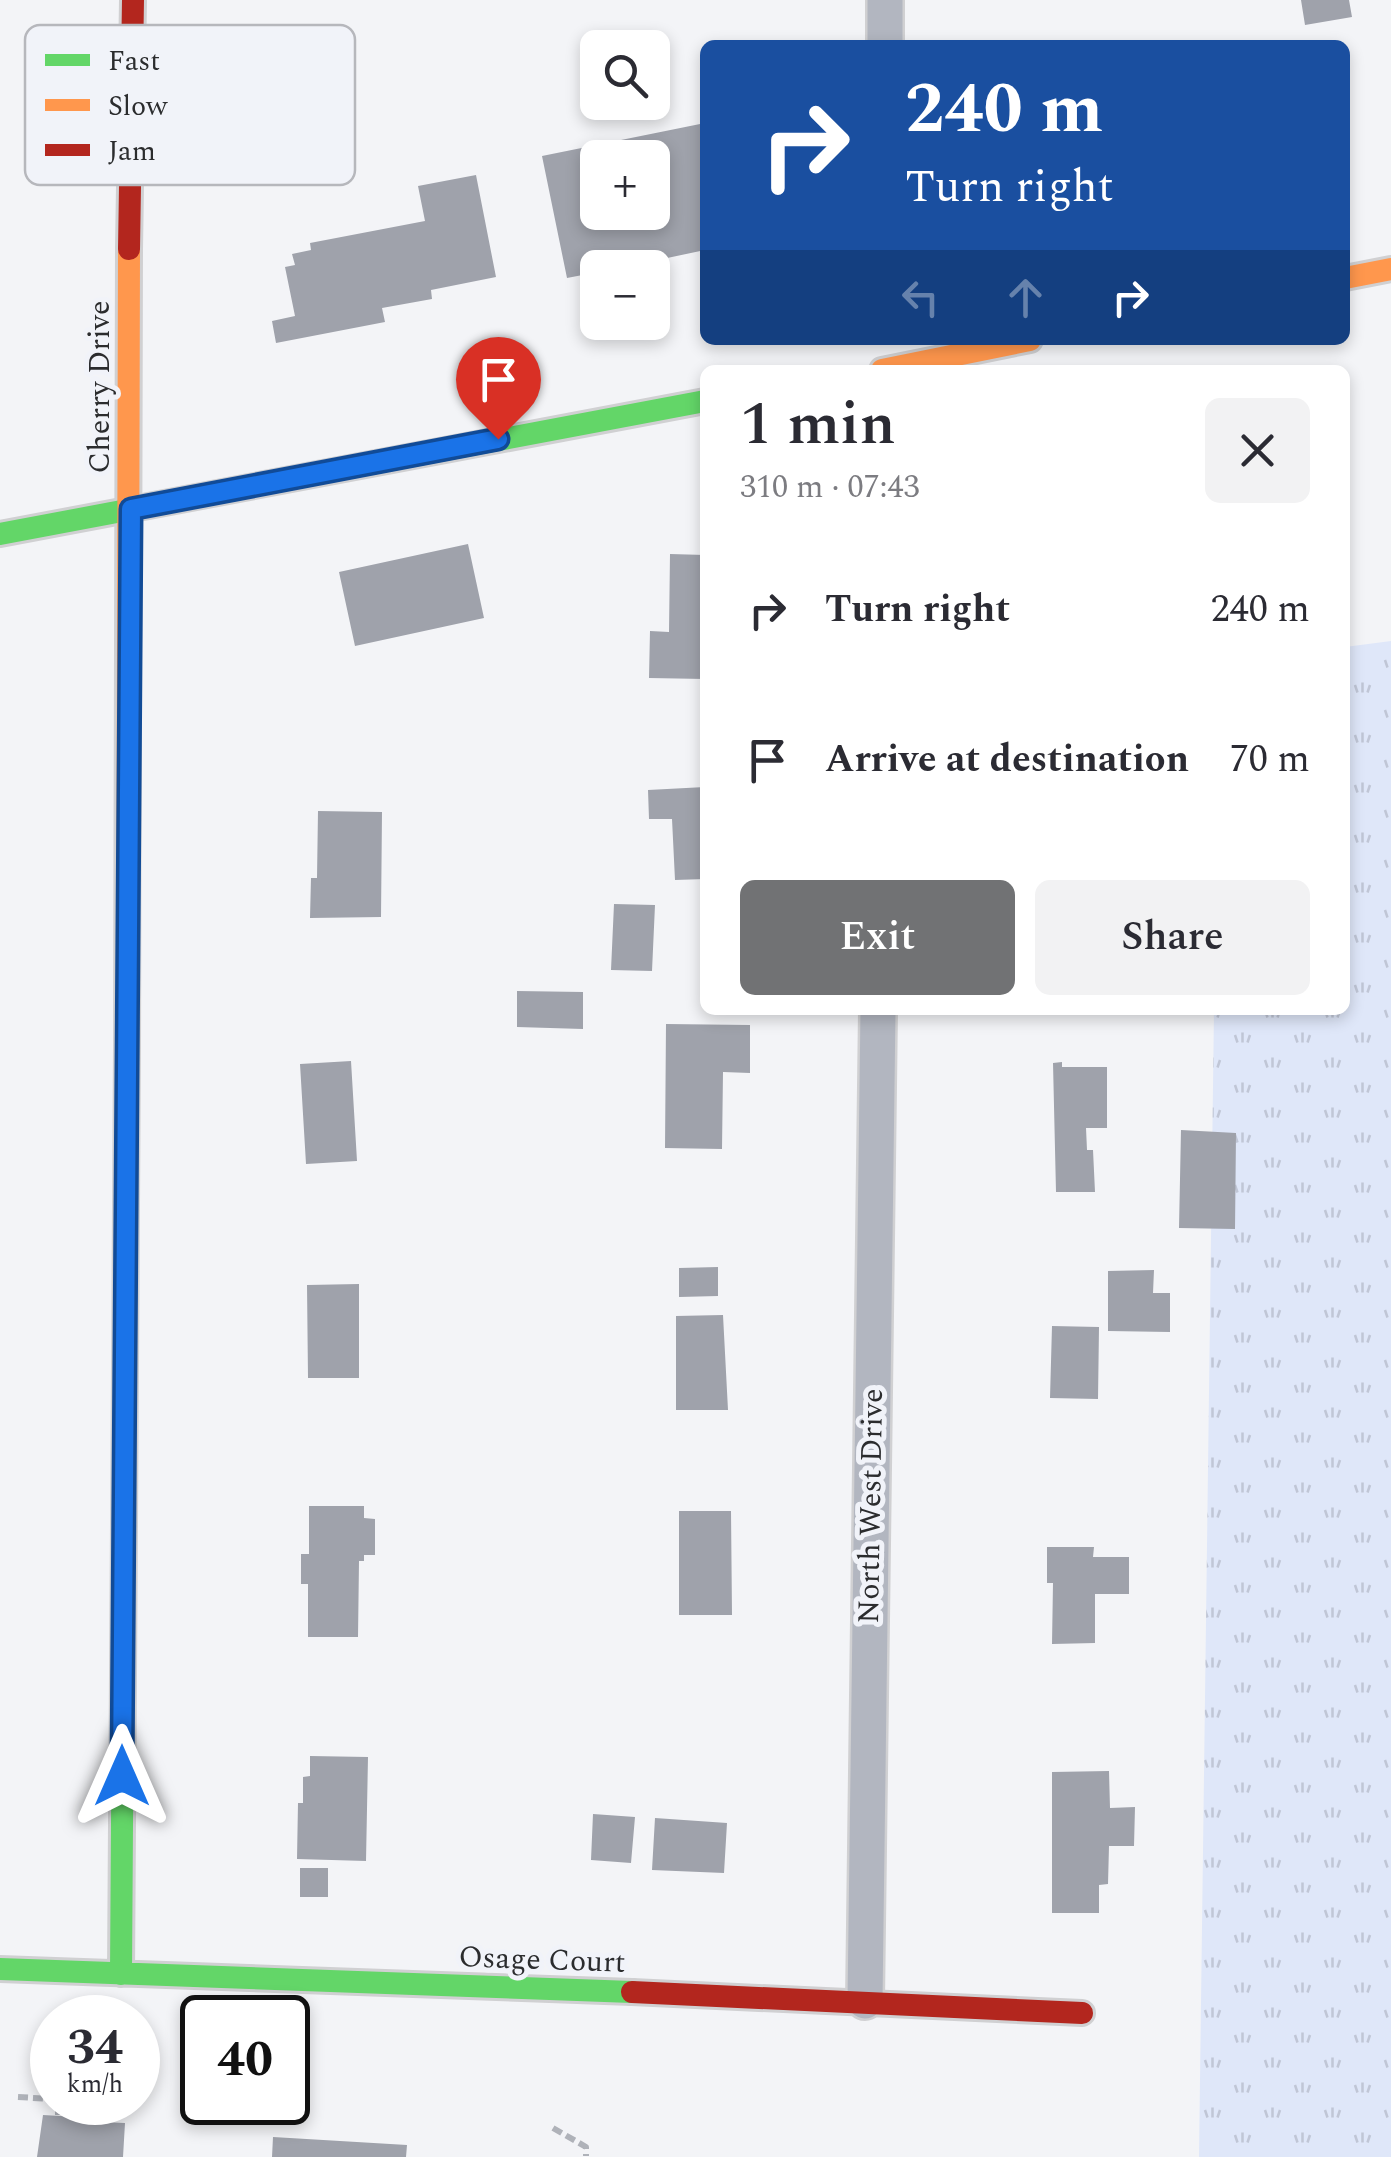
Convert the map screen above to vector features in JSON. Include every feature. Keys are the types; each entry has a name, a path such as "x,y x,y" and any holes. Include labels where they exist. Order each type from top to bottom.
{"street":[{"name":"Cherry Drive","path":"133,0 133,25"},
{"path":"885,0 885,40"},
{"name":"Cherry Drive","path":"121,1974 130,185"},
{"path":"1350,277 1391,270"},
{"path":"909,365 1006,345"},
{"path":"0,534 700,402"},
{"name":"North West Drive","path":"865,2001 878,1015"},
{"name":"Osage Court","path":"0,1968 865,2001 1082,2014"}],"path":[{"path":"18,2096 30,2098"},
{"path":"552,2128 586,2147 586,2156"}],"green space":[{"path":"1391,641 1391,2157 1199,2157 1214,1015 1350,1015 1350,646"}],"building":[{"path":"1301,0 1349,0 1352,17 1305,25"},
{"path":"700,124 700,251 670,257 670,250 580,250 580,275 567,278 542,156 580,148 580,230 670,230 670,140 621,140"},
{"path":"476,175 496,277 431,290 432,299 382,308 385,322 276,343 272,321 295,316 285,267 295,265 292,254 311,250 310,243 425,221 418,186"},
{"path":"468,544 484,618 355,646 339,572"},
{"path":"670,554 700,555 700,679 649,678 650,631 669,632"},
{"path":"700,787 700,879 675,880 672,819 649,819 648,790"},
{"path":"318,811 382,812 381,917 310,918 311,878 317,878"},
{"path":"614,904 655,905 652,971 611,970"},
{"path":"517,991 583,992 583,1029 517,1027"},
{"path":"666,1024 750,1025 750,1073 723,1072 722,1149 665,1148"},
{"path":"351,1061 357,1161 306,1164 300,1064"},
{"path":"1062,1062 1062,1067 1107,1067 1107,1128 1086,1128 1087,1150 1093,1150 1095,1192 1056,1192 1053,1063"},
{"path":"1181,1130 1236,1133 1235,1229 1179,1228"},
{"path":"718,1267 718,1296 679,1297 679,1268"},
{"path":"1154,1270 1153,1293 1170,1293 1170,1332 1108,1331 1108,1271"},
{"path":"359,1284 359,1378 308,1378 307,1285"},
{"path":"723,1315 728,1410 676,1410 676,1316"},
{"path":"1052,1326 1099,1327 1098,1399 1050,1398"},
{"path":"309,1506 364,1506 364,1518 375,1519 375,1555 364,1555 364,1561 359,1561 358,1637 308,1637 308,1584 301,1584 301,1554 309,1554"},
{"path":"679,1511 731,1511 732,1615 679,1615"},
{"path":"1047,1547 1094,1547 1093,1557 1129,1557 1129,1594 1095,1594 1095,1643 1052,1644 1053,1583 1047,1583"},
{"path":"310,1756 368,1757 366,1861 297,1859 298,1803 303,1803 303,1777 310,1776"},
{"path":"1109,1771 1110,1808 1135,1807 1134,1846 1109,1846 1108,1884 1099,1885 1099,1913 1052,1913 1052,1772"},
{"path":"593,1814 635,1817 631,1863 591,1860"},
{"path":"655,1818 727,1823 724,1873 652,1870"},
{"path":"300,1868 328,1868 328,1897 300,1897"},
{"path":"42,2125 125,2125 123,2157 37,2157"},
{"path":"273,2137 407,2145 406,2157 272,2157"}],"traffic: fast":[{"path":"0,534 700,402"},
{"path":"121,1974 124,1524"},
{"path":"0,1969 632,1992"}],"traffic: slow":[{"path":"127,1046 129,249"},
{"path":"1350,277 1391,269"},
{"path":"907,365 1005,345"}],"traffic: jam":[{"path":"133,0 133,25"},
{"path":"129,249 130,185"},
{"path":"124,1524 127,1046"},
{"path":"632,1992 1082,2013"}],"route":[{"path":"122,1776 131,509 498,439"}]}
